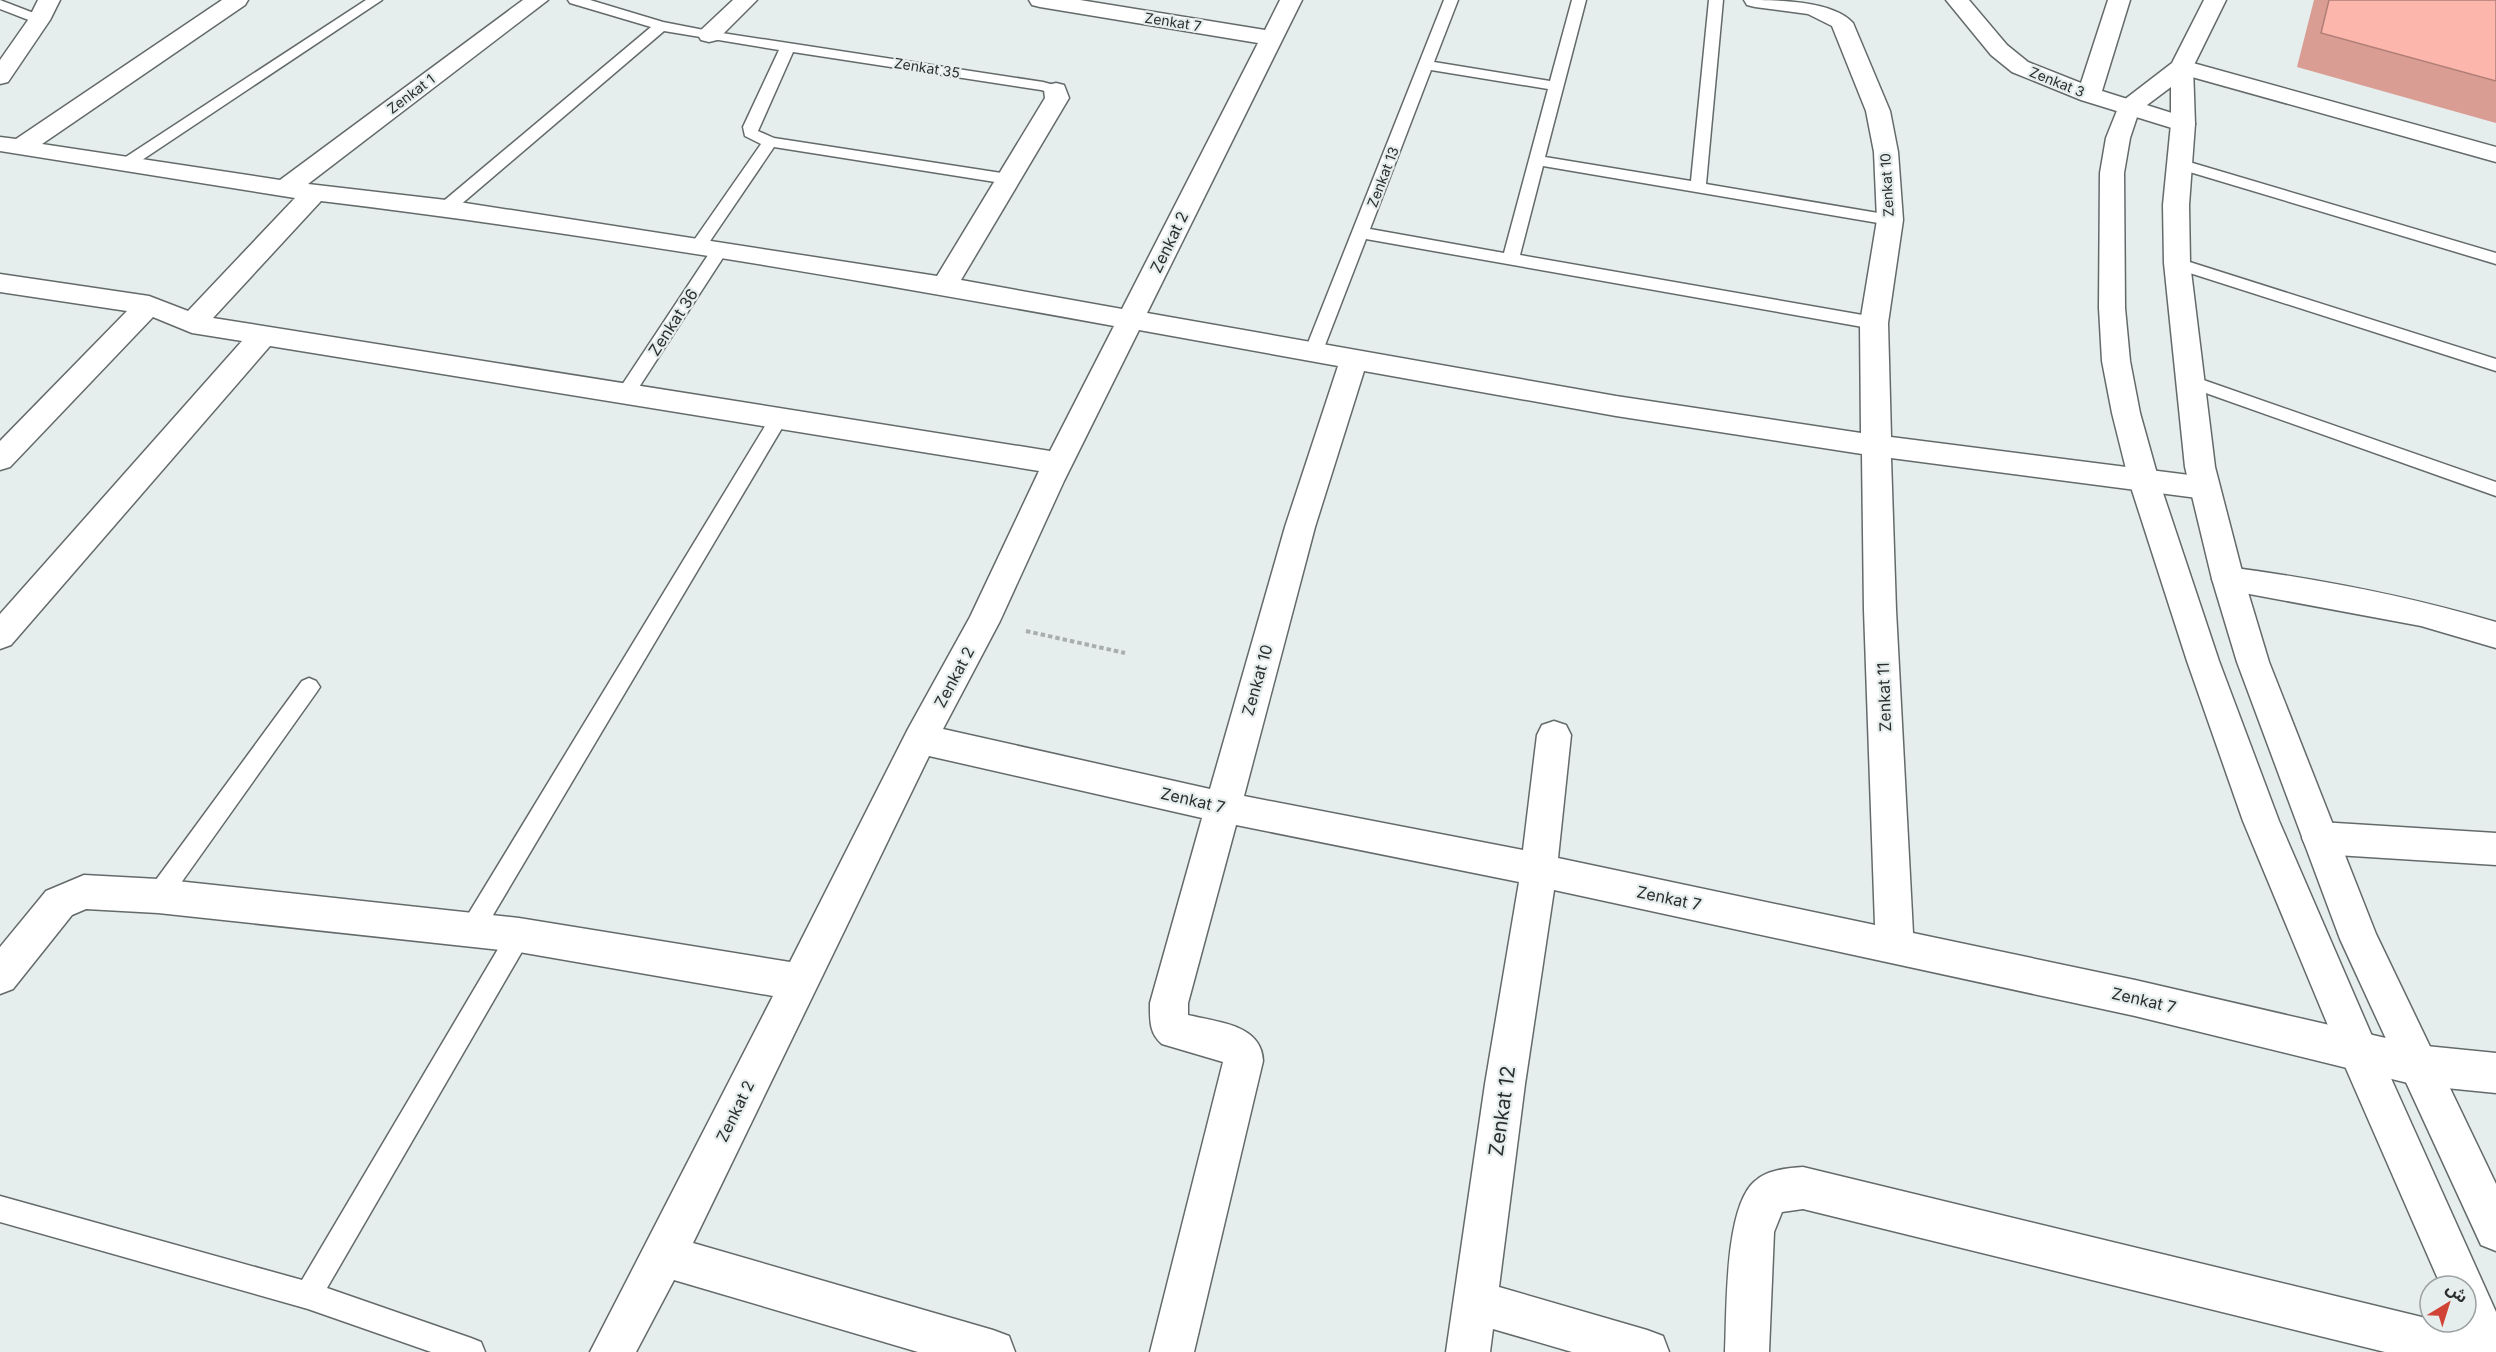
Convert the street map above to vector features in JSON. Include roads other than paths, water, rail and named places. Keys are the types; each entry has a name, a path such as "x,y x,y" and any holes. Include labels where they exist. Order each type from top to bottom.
{"street":[{"path":"0,77 50,0"},
{"path":"11,146 237,0"},
{"name":"Zenkat 1","path":"285,189 537,0"},
{"path":"710,35 746,0"},
{"name":"Zenkat 7","path":"1040,0 1115,6 1270,38"},
{"name":"Zenkat 2","path":"612,1352 664,1256 920,739 984,621 1059,463 1290,0"},
{"name":"Zenkat 10","path":"1755,0 1822,12 1835,17 1842,24 1878,111 1886,153 1890,220 1874,322 1878,446"},
{"name":"Zenkat 3","path":"1957,0 1999,50 2020,67 2089,95 2183,124"},
{"path":"2089,95 2109,39 2119,0"},
{"path":"2215,0 2182,67 2128,108 2118,138 2112,173 2112,308 2116,361 2126,413 2144,481 2203,660 2261,821 2358,1050 2458,1274"},
{"path":"2182,67 2183,124 2176,205 2177,263 2200,467 2228,579 2253,662 2359,939 2416,1065 2496,1230"},
{"path":"2182,67 2496,155"},
{"name":"Zenkat 35","path":"944,286 1057,98 1056,90"},
{"path":"11,146 285,189 446,208 944,286 1314,354 1616,406 1878,446 2205,488"},
{"path":"192,324 316,191"},
{"path":"0,282 149,305 192,324 1059,463"},
{"path":"2,455 149,305"},
{"path":"0,636 263,336"},
{"name":"Zenkat 10","path":"1172,1352 1243,1061 1243,1053 1233,1045 1176,1031 1169,1025 1169,1003 1300,527 1354,360"},
{"name":"Zenkat 11","path":"1878,446 1880,610 1896,947"},
{"path":"2228,579 2287,587 2421,613 2496,635"},
{"name":"Zenkat 12","path":"1468,1352 1505,1084 1539,870 1554,735"},
{"name":"Zenkat 7","path":"920,739 1222,807 1539,870 2135,998 2416,1065 2496,1072"},
{"path":"2320,838 2496,849"},
{"path":"0,976 59,903 84,892 158,896 472,929 798,982"},
{"path":"1747,1352 1753,1232 1758,1212 1765,1199 1781,1187 1803,1188 2475,1352"},
{"path":"664,1256 993,1352"},
{"path":"1476,1302 1647,1352"},
{"path":"2478,1320 2492,1352"}],"lane":[{"path":"124,165 375,0"},
{"name":"Zenkat 35","path":"575,0 661,26 1056,90"},
{"name":"Zenkat 13","path":"1314,354 1451,0"},
{"path":"1511,258 1579,0"},
{"path":"1698,187 1716,0"},
{"path":"0,4 39,20"},
{"path":"446,208 661,26"},
{"path":"788,47 750,127 750,133 770,142 1008,178"},
{"path":"1426,65 1556,86"},
{"name":"Zenkat 36","path":"626,393 770,142"},
{"path":"1537,160 1890,220"},
{"path":"2179,164 2496,259"},
{"path":"1362,233 1874,322"},
{"path":"2177,263 2496,365"},
{"path":"2192,381 2496,489"},
{"path":"472,929 779,418"},
{"path":"158,896 309,687"},
{"path":"308,1295 519,935"},
{"path":"0,1209 308,1295 471,1352"}]}
